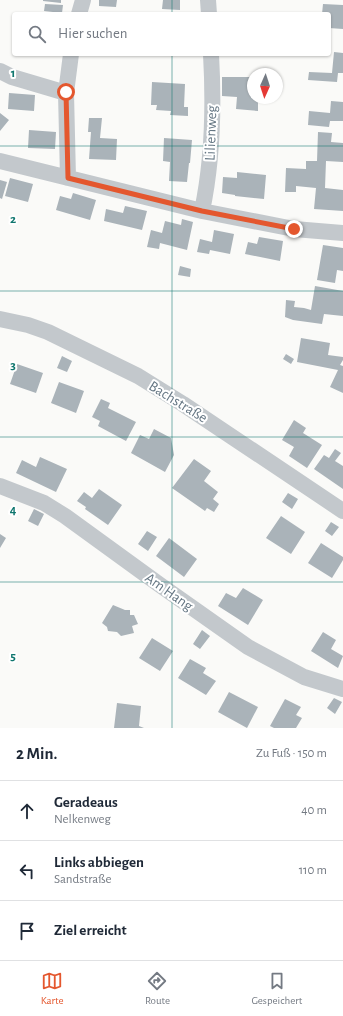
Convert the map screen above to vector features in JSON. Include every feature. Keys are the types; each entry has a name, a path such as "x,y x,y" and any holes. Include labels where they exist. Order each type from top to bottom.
{"street":[{"path":"80,12 83,0"},
{"path":"208,0 209,12"},
{"path":"68,178 66,92 71,56"},
{"name":"Lilienweg","path":"202,211 207,189 212,150 213,111 211,56"},
{"path":"0,71 12,78 66,92"},
{"path":"0,161 202,211 294,229 343,233"},
{"name":"Bachstraße","path":"0,319 28,325 48,332 138,376 183,404 343,511"},
{"name":"Am Hang","path":"0,486 44,503 60,513 248,647 304,677 343,690"}],"building":[{"path":"61,0 61,3 43,1"},
{"path":"99,0 117,0 116,7 99,6"},
{"path":"163,0 180,0 180,10 162,9"},
{"path":"45,4 63,5 62,12 44,11"},
{"path":"323,4 343,5 343,29 331,28 331,12 322,12"},
{"path":"334,52 343,53 343,73 338,73 337,82 308,80 309,72 332,73"},
{"path":"222,77 247,77 247,104 258,104 258,111 236,109 237,97 222,96"},
{"path":"152,82 185,84 184,107 188,107 188,116 170,115 171,111 156,110 157,105 151,105"},
{"path":"9,93 35,95 34,111 8,109"},
{"path":"331,101 343,102 343,121 330,121 329,127 308,125 309,111 330,113"},
{"path":"0,113 9,120 0,131"},
{"path":"89,118 102,118 100,138 117,139 116,160 89,159 91,132 88,132"},
{"path":"29,130 56,132 55,149 28,148"},
{"path":"318,132 332,133 331,142 343,143 343,162 326,161 325,188 343,190 343,211 314,209 316,188 296,186 296,192 285,192 286,168 306,169 306,161 317,161"},
{"path":"164,138 192,140 187,182 169,181 170,162 163,161"},
{"path":"237,172 266,175 264,199 222,193 223,177 237,178"},
{"path":"10,178 33,184 28,202 5,196"},
{"path":"0,180 7,182 2,199 0,198"},
{"path":"73,193 96,200 90,220 56,210 60,196 71,199"},
{"path":"125,206 147,211 142,230 104,221 106,209 123,213"},
{"path":"182,219 193,222 187,250 160,243 159,249 147,247 151,230 162,233 165,221 181,225"},
{"path":"214,230 234,234 230,254 210,250 209,254 197,252 200,239 212,242"},
{"path":"259,237 283,241 280,261 245,254 248,242 257,244"},
{"path":"323,245 343,248 343,271 337,270 335,283 317,280"},
{"path":"180,266 191,269 190,277 178,275"},
{"path":"315,286 343,291 343,316 324,314 322,324 293,320 285,317 286,300 295,301 294,307 311,310"},
{"path":"301,338 330,343 328,355 343,357 340,365 343,366 343,393 330,387 338,370 297,362"},
{"path":"286,354 294,359 291,364 283,359"},
{"path":"62,356 72,361 67,372 57,368"},
{"path":"17,364 43,373 36,393 10,384"},
{"path":"59,382 84,391 76,413 51,403"},
{"path":"101,399 110,403 108,408 136,422 126,441 98,426 100,421 92,417"},
{"path":"294,420 306,428 303,433 322,445 307,468 289,456 294,447 282,440"},
{"path":"154,429 171,438 174,455 165,472 131,453 140,435 149,439"},
{"path":"335,449 341,453 335,461 343,466 343,489 314,469 324,455 329,458"},
{"path":"40,457 67,469 56,492 16,473 22,460 36,467"},
{"path":"194,459 211,471 204,481 218,492 213,499 219,504 214,512 207,508 205,511 172,488"},
{"path":"99,489 122,505 108,525 85,509 86,507 77,501 84,492 92,498"},
{"path":"288,493 298,499 292,509 282,502"},
{"path":"34,509 44,514 38,526 28,521"},
{"path":"281,516 305,532 291,554 266,538"},
{"path":"331,522 339,527 332,536 325,531"},
{"path":"147,531 157,537 148,551 138,544"},
{"path":"0,534 6,538 0,548"},
{"path":"169,538 197,559 184,577 156,556"},
{"path":"321,543 343,557 343,560 332,578 308,563"},
{"path":"243,588 263,600 248,625 218,606 226,593 236,598"},
{"path":"113,605 125,610 130,610 130,615 134,615 138,624 132,626 134,633 121,636 117,632 108,631 107,627 102,623"},
{"path":"202,630 210,636 200,649 193,644"},
{"path":"323,632 336,640 331,649 343,656 338,668 311,651"},
{"path":"152,638 173,651 160,671 139,658"},
{"path":"190,659 206,668 203,673 216,681 206,695 178,678"},
{"path":"229,692 258,707 247,728 218,712"},
{"path":"334,698 342,702 335,714 327,708"},
{"path":"285,699 301,707 296,715 302,718 296,728 274,728 270,726"},
{"path":"117,703 141,706 139,726 144,728 114,728"}],"route":[{"path":"66,92 68,178 202,211 294,229"}]}
